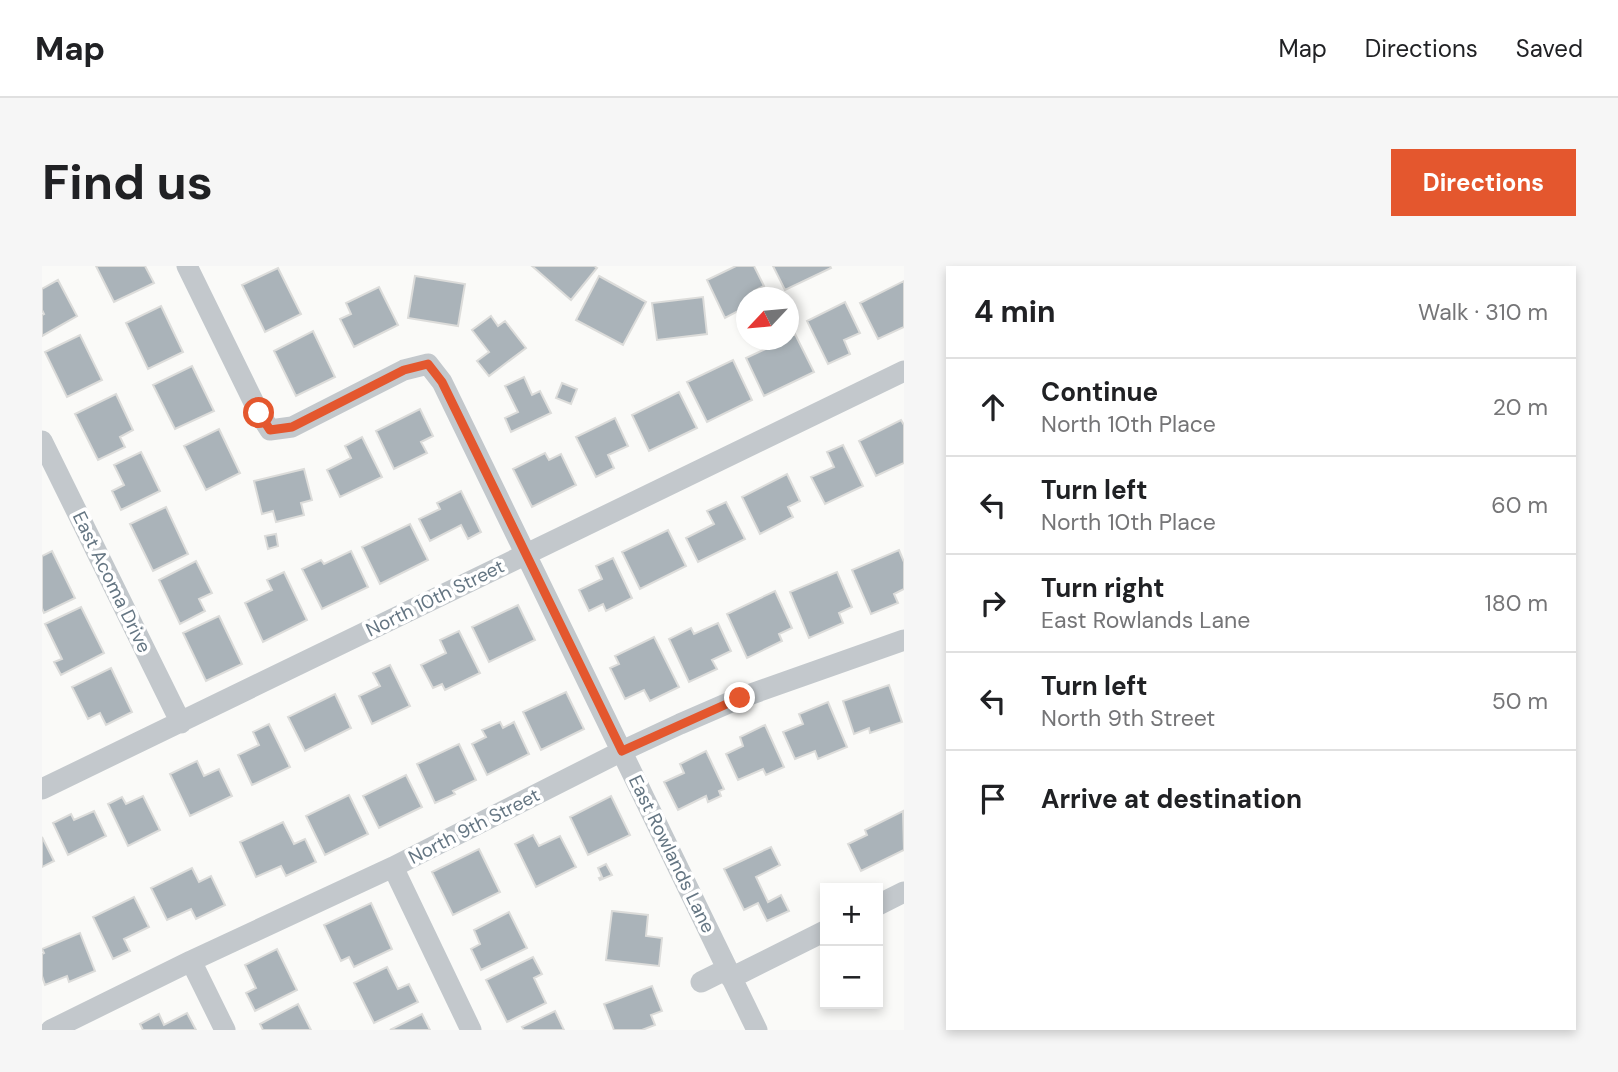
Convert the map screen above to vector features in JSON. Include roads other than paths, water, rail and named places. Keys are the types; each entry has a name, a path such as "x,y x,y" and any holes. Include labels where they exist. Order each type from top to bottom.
{"street":[{"name":"East Rowlands Lane","path":"187,266 259,413 270,430 292,427 404,370 428,364 442,382 757,1030"},
{"name":"North 10th Street","path":"42,789 904,371"},
{"name":"East Acoma Drive","path":"42,442 181,723"},
{"name":"North 9th Street","path":"51,1030 393,867 622,751 740,698 904,639"},
{"path":"393,867 471,1030"},
{"path":"883,902 904,892"},
{"path":"701,982 729,973 820,933"},
{"path":"191,961 225,1030"}]}
